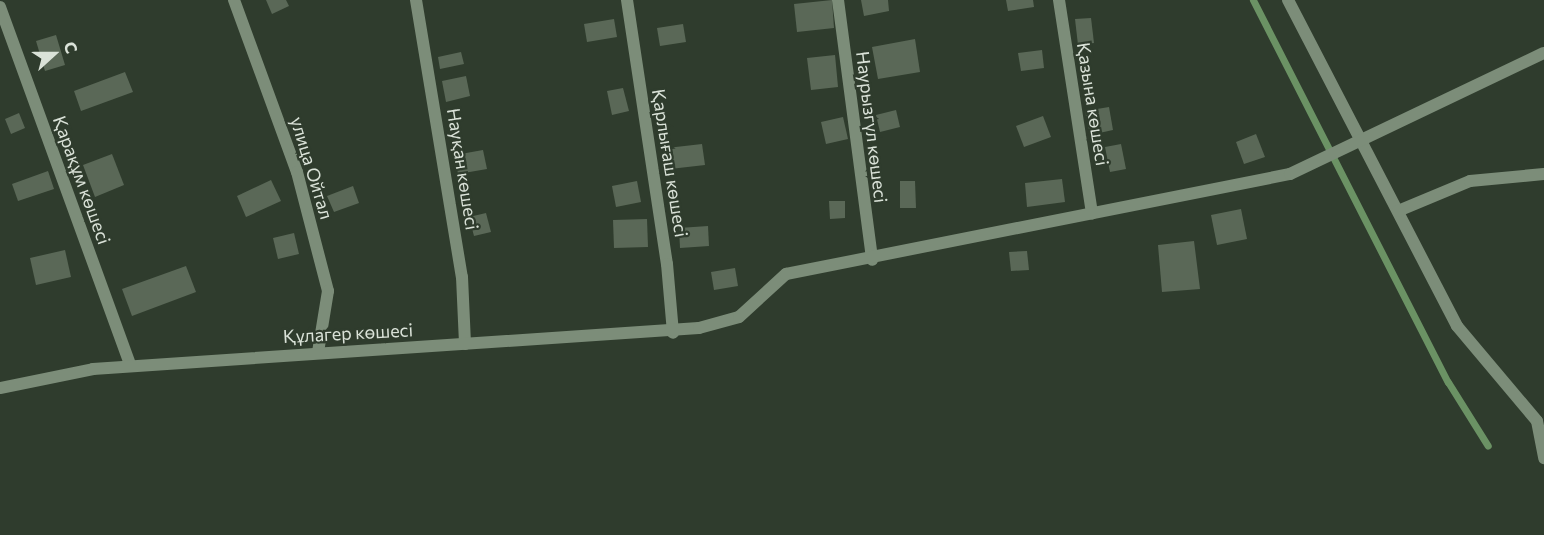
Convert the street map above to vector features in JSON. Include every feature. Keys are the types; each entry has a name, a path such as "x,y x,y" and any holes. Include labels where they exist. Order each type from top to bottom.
{"street":[{"name":"улица Ойтал","path":"234,0 297,172 328,291 318,352"},
{"name":"Науқан көшесі","path":"416,0 462,276 465,344"},
{"name":"Қарлығаш көшесі","path":"627,0 668,264 672,333"},
{"name":"Наурызгүл көшесі","path":"838,0 872,260"},
{"name":"Қазына көшесі","path":"1059,0 1092,213"},
{"path":"1288,0 1457,326 1541,422 1544,458"},
{"name":"Қарақұм көшесі","path":"0,7 131,366"},
{"name":"Құлагер көшесі","path":"0,388 131,366 318,352 672,333 699,328 739,317 786,274 872,260 1290,174 1544,53"},
{"path":"1398,211 1470,181 1544,174"}],"building":[{"path":"266,0 286,0 289,6 272,14"},
{"path":"832,0 834,28 797,32 794,4"},
{"path":"861,0 888,0 889,11 864,16"},
{"path":"1006,0 1033,0 1034,7 1008,11"},
{"path":"1091,18 1094,43 1078,45 1075,19"},
{"path":"614,19 617,37 587,42 584,24"},
{"path":"683,24 686,42 660,46 657,28"},
{"path":"56,35 65,65 45,71 36,41"},
{"path":"915,39 920,72 878,79 872,47"},
{"path":"1042,50 1044,68 1021,71 1018,53"},
{"path":"461,52 464,64 440,69 438,57"},
{"path":"835,55 838,87 811,90 807,58"},
{"path":"125,72 133,92 81,111 74,91"},
{"path":"466,76 470,96 446,102 442,81"},
{"path":"623,88 629,111 612,115 607,91"},
{"path":"1109,107 1113,130 1090,135 1085,111"},
{"path":"896,110 900,127 880,132 876,115"},
{"path":"19,113 25,128 11,134 5,119"},
{"path":"1043,116 1051,137 1024,147 1016,126"},
{"path":"843,117 848,139 826,144 821,122"},
{"path":"1256,134 1265,157 1244,164 1236,142"},
{"path":"702,144 705,165 670,169 667,148"},
{"path":"1121,144 1126,169 1110,172 1105,147"},
{"path":"483,150 487,169 458,174 455,155"},
{"path":"112,154 124,185 95,197 83,165"},
{"path":"48,171 54,189 18,201 12,184"},
{"path":"1062,179 1065,202 1027,207 1025,183"},
{"path":"271,180 281,201 246,217 237,196"},
{"path":"637,181 641,202 616,207 612,186"},
{"path":"900,181 915,181 916,208 900,208"},
{"path":"353,186 359,203 334,212 327,196"},
{"path":"829,201 845,201 845,218 830,219"},
{"path":"1241,209 1247,239 1217,245 1211,215"},
{"path":"486,213 491,232 474,236 469,217"},
{"path":"647,219 648,247 614,248 613,220"},
{"path":"708,226 709,246 680,248 679,228"},
{"path":"294,233 299,254 278,259 273,238"},
{"path":"1194,241 1200,289 1162,292 1158,245"},
{"path":"65,250 71,277 36,285 30,258"},
{"path":"1027,251 1029,270 1011,271 1009,252"},
{"path":"186,266 196,292 132,316 122,289"},
{"path":"735,268 738,286 714,290 711,272"}],"waterway":[{"path":"1253,0 1448,382 1488,446"}]}
